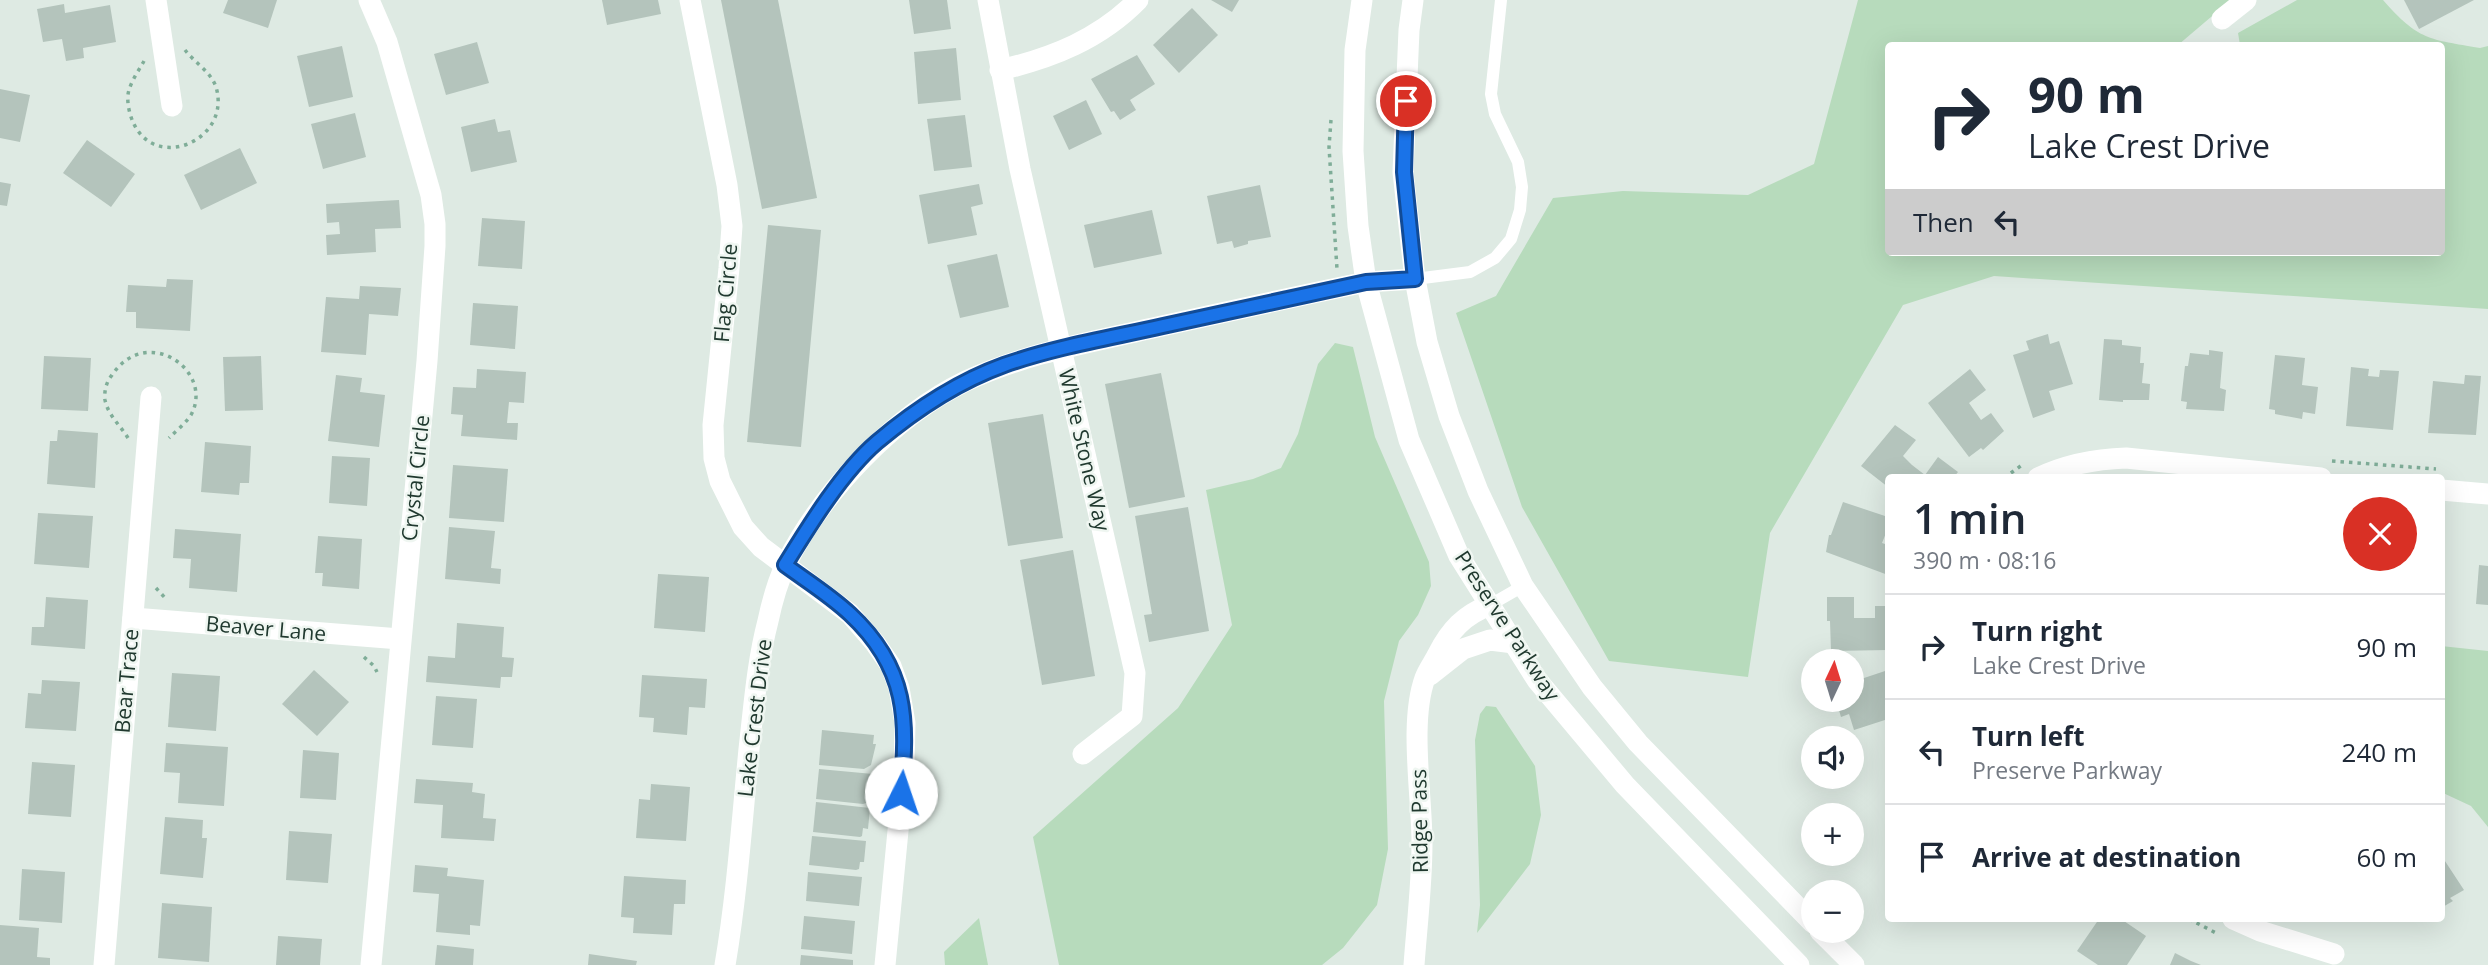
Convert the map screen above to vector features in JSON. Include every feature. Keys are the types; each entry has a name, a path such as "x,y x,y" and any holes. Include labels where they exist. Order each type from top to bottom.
{"street":[{"path":"156,0 172,106"},
{"name":"Crystal Circle","path":"369,0 387,42 431,195 435,224 427,361 371,965"},
{"name":"Flag Circle","path":"690,0 727,185 732,226 713,425 715,458 720,481 743,527 761,547 850,614 891,666 899,688 905,723 904,769 885,965"},
{"name":"White Stone Way","path":"988,0 1000,70 1135,673 1132,716 1083,754"},
{"path":"1000,70 1035,62 1066,50 1096,34 1138,0"},
{"name":"Preserve Parkway","path":"1362,0 1355,50 1353,151 1358,226 1366,282 1409,440 1459,556 1538,680 1625,785 1799,965"},
{"name":"Preserve Parkway","path":"1413,0 1409,30 1404,172 1415,279 1427,342 1449,416 1478,491 1523,586 1592,687 1637,743 1801,911"},
{"path":"2222,19 2246,0"},
{"name":"Lake Crest Drive","path":"725,965 733,922 757,678 768,621 785,565 822,508 875,444 922,408 964,382 1003,365 1061,348 1366,282 1415,279"},
{"name":"Bear Trace","path":"104,965 151,397"},
{"path":"2047,474 2096,459 2126,458 2282,474"},
{"path":"2445,490 2488,494"},
{"name":"Ridge Pass","path":"1414,965 1422,867 1418,727 1425,678 1455,626 1472,611 1490,605"},
{"name":"Beaver Lane","path":"133,618 400,639"},
{"path":"1425,678 1463,649 1490,640 1514,643"},
{"path":"2240,922 2334,954"},
{"path":"1833,943 1854,965"}],"lane":[{"path":"1415,279 1470,272 1495,258 1511,239 1517,220 1522,187 1518,162 1495,114 1491,94 1501,0"},
{"path":"1490,605 1523,586"}],"path":[{"path":"157,591 175,604"},
{"path":"354,653 374,666 379,677"}],"green space":[{"path":"1858,0 2231,0 2182,42 1885,42 1885,256 2445,256 2445,42 2240,42 2238,33 2297,0 2383,0 2406,24 2426,36 2480,48 2488,46 2488,309 1994,276 1903,305 1770,533 1748,677 1609,661 1522,507 1456,313 1496,296 1553,198 1623,191 1748,195 1814,164"},
{"path":"1335,343 1353,347 1375,437 1429,562 1431,586 1418,615 1399,641 1384,701 1388,849 1377,905 1343,948 1322,965 1059,965 1033,837 1178,708 1232,625 1206,490 1253,479 1281,468 1298,434 1318,364"},
{"path":"2445,646 2488,651 2488,827 2471,806 2445,794"},
{"path":"1486,706 1496,707 1535,766 1541,815 1530,864 1477,933 1480,905 1475,740 1480,714"},
{"path":"979,918 988,965 945,965 944,952"}],"building":[{"path":"228,0 277,0 268,28 223,13"},
{"path":"602,0 658,0 661,14 607,25"},
{"path":"721,0 778,0 817,198 762,209"},
{"path":"909,0 947,0 951,29 914,34"},
{"path":"1211,0 1239,0 1232,12"},
{"path":"2404,0 2474,0 2419,29"},
{"path":"64,4 65,13 110,5 116,42 83,48 84,58 66,61 62,39 43,42 37,9"},
{"path":"1192,8 1218,35 1179,73 1153,45"},
{"path":"477,42 489,83 446,95 434,54"},
{"path":"342,46 353,97 309,107 297,56"},
{"path":"956,48 961,100 918,104 914,52"},
{"path":"1137,55 1155,84 1130,100 1136,110 1120,120 1114,111 1111,112 1091,79"},
{"path":"0,89 30,95 20,142 0,138"},
{"path":"1086,100 1102,134 1069,150 1053,116"},
{"path":"355,113 366,157 323,169 311,124"},
{"path":"965,115 972,167 934,171 927,119"},
{"path":"495,119 498,132 510,130 517,162 471,172 461,127"},
{"path":"87,140 135,174 111,207 63,173"},
{"path":"240,148 257,183 201,210 184,175"},
{"path":"0,182 11,184 7,206 0,205"},
{"path":"979,184 983,204 971,207 977,235 928,244 919,195"},
{"path":"1260,185 1271,237 1248,241 1248,244 1234,248 1232,241 1217,244 1207,196"},
{"path":"399,200 401,228 375,229 376,252 327,255 326,235 340,234 339,222 327,223 326,204"},
{"path":"1152,210 1162,254 1094,268 1084,225"},
{"path":"482,218 525,221 522,269 478,266"},
{"path":"768,225 821,230 801,447 747,442"},
{"path":"997,254 1009,307 960,318 947,265"},
{"path":"167,279 193,280 190,331 136,328 136,312 126,312 128,285 166,287"},
{"path":"360,286 401,288 398,316 369,314 366,355 321,352 326,297 359,299"},
{"path":"473,303 518,306 515,349 470,345"},
{"path":"2048,334 2050,344 2059,341 2073,384 2049,391 2055,410 2033,418 2013,355 2029,350 2026,341"},
{"path":"2104,339 2122,340 2122,345 2141,347 2140,363 2144,363 2142,383 2150,384 2149,400 2099,400"},
{"path":"2209,350 2223,352 2220,388 2226,390 2224,411 2186,409 2187,402 2181,401 2185,366 2188,366 2190,353 2209,355"},
{"path":"2275,355 2305,358 2302,385 2318,387 2315,414 2303,412 2302,419 2275,414 2275,410 2269,409"},
{"path":"44,356 91,358 88,411 41,409"},
{"path":"261,356 263,410 225,411 223,357"},
{"path":"2351,367 2369,369 2368,376 2379,377 2380,370 2399,371 2393,430 2346,426"},
{"path":"477,369 526,372 524,403 509,402 507,423 518,423 517,440 461,436 463,415 451,414 453,387 476,388"},
{"path":"1970,369 1986,390 1969,403 1981,420 1991,413 2004,431 1983,450 1981,448 1969,457 1928,403"},
{"path":"1161,373 1185,497 1129,508 1105,384"},
{"path":"336,375 362,378 360,392 385,395 379,447 328,441"},
{"path":"2465,375 2481,376 2476,435 2428,433 2433,381 2464,384"},
{"path":"1043,414 1063,538 1008,546 988,423"},
{"path":"1895,425 1916,440 1903,456 1924,474 1885,474 1885,485 1861,466"},
{"path":"58,430 98,433 95,488 47,484 50,441 57,441"},
{"path":"205,442 251,446 249,483 240,483 239,495 201,492"},
{"path":"332,456 370,458 367,506 329,503"},
{"path":"1938,457 1958,472 1956,474 1926,474"},
{"path":"453,465 508,469 504,522 449,518"},
{"path":"1843,502 1885,516 1885,536 1882,543 1885,544 1885,574 1826,552"},
{"path":"1188,507 1209,631 1149,642 1144,615 1152,614 1135,516"},
{"path":"38,513 93,516 89,568 34,564"},
{"path":"449,527 495,531 491,568 501,569 500,584 445,579"},
{"path":"175,529 241,534 237,592 189,588 191,559 173,558"},
{"path":"318,536 362,539 359,589 322,586 323,573 315,573"},
{"path":"1073,550 1095,676 1042,685 1020,560"},
{"path":"2479,565 2488,566 2488,605 2476,604"},
{"path":"658,574 709,577 705,632 654,628"},
{"path":"46,597 88,600 85,649 31,645 32,627 44,627"},
{"path":"1827,597 1854,597 1854,618 1875,618 1875,606 1885,606 1885,650 1831,649 1830,621 1827,621"},
{"path":"457,623 504,627 502,657 514,658 512,677 501,677 500,688 426,682 428,656 455,658"},
{"path":"314,670 349,702 317,736 282,704"},
{"path":"1885,671 1885,720 1864,727 1853,726 1849,714 1841,717 1840,712 1864,712 1864,678"},
{"path":"172,673 220,676 216,731 168,727"},
{"path":"642,675 707,679 705,708 689,707 687,735 653,732 654,718 639,717"},
{"path":"42,680 80,682 76,731 25,728 28,693 41,694"},
{"path":"436,696 477,699 473,748 432,745"},
{"path":"822,730 874,735 873,744 876,744 871,765 864,769 819,765"},
{"path":"166,743 228,747 224,806 178,803 180,773 164,772"},
{"path":"303,750 339,753 336,800 300,798"},
{"path":"32,762 75,765 71,817 28,814"},
{"path":"819,769 873,774 871,795 866,795 866,803 863,804 816,799"},
{"path":"416,779 473,783 472,792 485,794 483,818 496,819 494,841 441,838 443,805 414,803"},
{"path":"651,784 690,787 686,841 636,838 639,799 650,800"},
{"path":"816,802 870,808 868,829 863,828 860,837 813,832"},
{"path":"165,817 203,820 202,838 207,838 203,878 160,874"},
{"path":"289,831 332,834 328,883 286,880"},
{"path":"812,836 866,841 864,862 860,862 859,869 856,870 809,865"},
{"path":"2445,861 2464,890 2450,898 2453,901 2445,906"},
{"path":"415,865 448,868 447,876 484,880 480,926 470,925 470,935 436,932 439,894 413,892"},
{"path":"22,869 65,872 62,923 19,920"},
{"path":"808,872 862,877 859,906 806,901"},
{"path":"624,876 686,880 685,904 674,904 672,935 633,933 634,918 621,917"},
{"path":"162,903 212,907 209,962 158,958"},
{"path":"804,916 855,921 852,954 801,949"},
{"path":"2097,922 2125,922 2146,936 2127,965 2098,965 2077,951"},
{"path":"0,925 39,928 37,957 50,958 50,965 0,965"},
{"path":"278,936 322,939 320,965 276,965"},
{"path":"437,945 474,949 473,965 435,965"},
{"path":"2175,953 2191,961 2201,965 2170,965"},
{"path":"589,954 637,961 636,965 588,965"},
{"path":"801,955 853,960 853,965 800,965"}],"route":[{"path":"901,793 905,723 899,688 891,666 850,614 785,565 808,527 843,480 875,444 922,408 964,382 1003,365 1061,348 1366,282 1415,279 1404,172 1406,101"}]}
